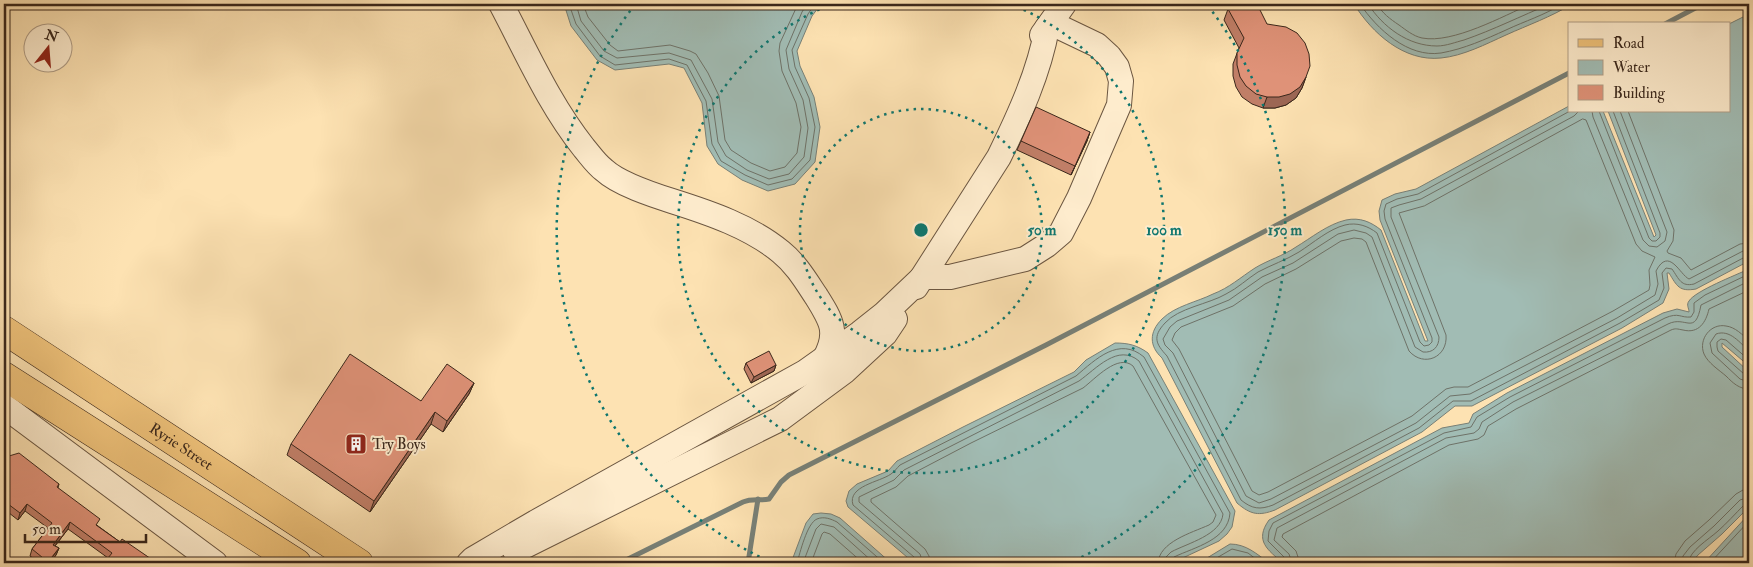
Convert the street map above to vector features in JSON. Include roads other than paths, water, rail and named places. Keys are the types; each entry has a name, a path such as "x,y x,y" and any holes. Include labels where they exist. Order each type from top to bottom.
{"main road":[{"name":"Ryrie Street","path":"4,330 359,563"},
{"path":"4,376 297,563"}],"street":[{"path":"501,4 551,102 567,127 605,171 653,195 703,212 759,236 782,253 801,274 830,319 833,340 832,346 825,358"},
{"path":"469,563 472,559 536,522 806,372 884,314 923,277 950,277 1025,259 1048,245 1061,233 1076,206 1118,105 1121,81 1117,67 1109,56 1097,45 1054,18 1029,92 999,157 952,232 923,277 885,334 845,371 780,418 505,556 497,563"},
{"path":"4,406 215,563"},
{"path":"54,443 103,440"}],"water":[{"path":"564,4 821,4 812,16 797,51 800,66 814,97 820,127 815,162 795,184 768,191 742,180 718,164 707,146 702,103 684,68 669,64 615,70 597,60 571,26"},
{"path":"1354,4 1572,4 1548,17 1458,55 1427,58 1414,55 1390,43 1370,25"},
{"path":"1749,14 1749,259 1747,262 1696,289 1690,290 1679,287 1669,273 1667,273 1669,289 1663,303 1622,328 1472,406 1455,406 1422,432 1275,510 1260,514 1251,512 1237,503 1162,358 1155,349 1152,339 1153,334 1162,319 1180,307 1224,289 1255,268 1291,250 1326,228 1339,222 1356,219 1369,223 1381,230 1425,341 1428,341 1380,220 1379,211 1382,200 1395,194 1416,189 1568,107 1568,112 1603,112 1654,237 1656,235 1608,112 1730,112 1730,24"},
{"path":"1749,269 1749,366 1722,343 1722,347 1749,372 1749,507 1691,563 1283,563 1272,554 1265,544 1263,534 1269,520 1442,428 1469,423 1473,414 1507,393 1663,313 1677,309 1689,312 1688,304 1693,297 1707,288"},
{"path":"1115,343 1132,345 1148,353 1235,511 1232,527 1219,541 1172,563 914,563 848,507 846,501 849,491 857,484 888,471 897,461 1074,372 1086,360"},
{"path":"813,514 831,514 840,518 891,563 791,563 806,523"},
{"path":"1749,514 1749,563 1704,563"},
{"path":"1230,544 1246,548 1269,563 1194,563 1207,558"}],"waterway":[{"path":"1669,22 1703,4"},
{"path":"620,563 743,502 769,499 781,482 789,475 1046,345 1568,74"},
{"path":"748,563 758,499"}],"place":[{"name":"Try Boys","path":"356,444"}]}
